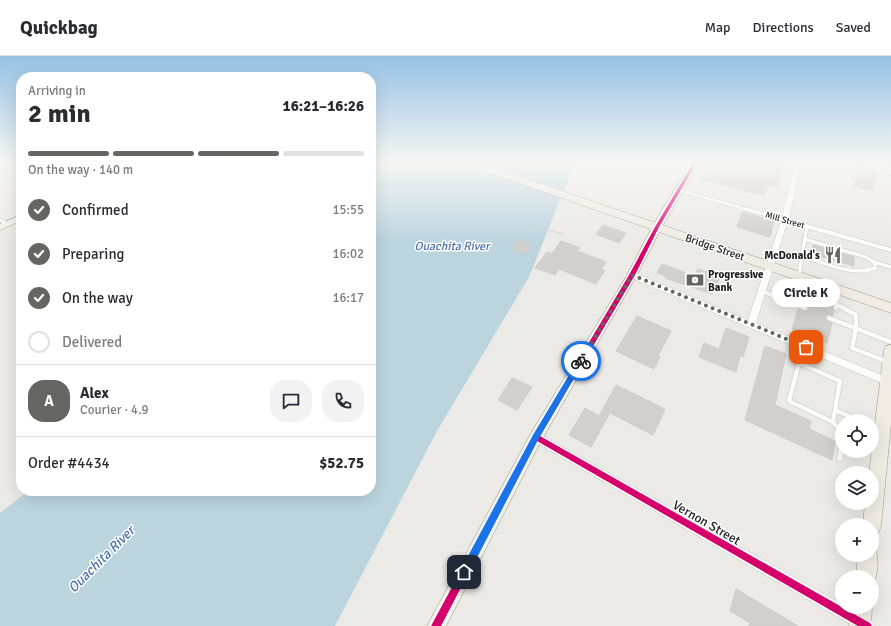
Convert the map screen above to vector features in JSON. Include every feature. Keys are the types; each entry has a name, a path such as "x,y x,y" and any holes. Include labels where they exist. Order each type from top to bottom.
{"main road":[{"name":"Bridge Street","path":"548,190 799,276 815,288 891,308"},
{"path":"873,518 880,430 889,382 890,356"}],"street":[{"path":"751,324 785,220 792,190"},
{"name":"Mill Street","path":"680,191 891,250"},
{"path":"436,626 536,438 632,275 657,227 680,191"},
{"path":"3,224 16,220"},
{"path":"632,275 889,382"},
{"name":"Vernon Street","path":"536,438 862,620"}],"lane":[{"path":"799,276 807,226"},
{"path":"804,239 852,252 866,257 874,262 891,267"},
{"path":"802,256 852,271 864,272 876,268 874,262"},
{"path":"777,297 782,287 794,290 815,288 836,306 856,316 856,328 852,348 890,356"},
{"path":"807,297 815,288"},
{"path":"762,291 804,306"},
{"path":"822,302 823,295"},
{"path":"832,318 891,342"},
{"path":"798,363 840,381 836,410 833,422 789,401 798,363"},
{"path":"836,410 845,414"}],"path":[{"path":"523,242 528,226 566,234"}],"water":[{"name":"Ouachita River","path":"376,190 564,190 529,277 437,431 335,626 0,626 0,513 22,496 376,496"}],"building":[{"path":"739,190 766,190 765,194 755,192 755,194"},
{"path":"742,212 774,221 770,237 737,227"},
{"path":"603,225 626,233 619,243 596,234"},
{"path":"516,241 530,243 528,253 513,251"},
{"path":"561,241 580,248 577,251 606,262 601,269 605,270 596,284 559,269 555,275 535,268 547,252 552,254"},
{"name":"McDonald's","path":"813,245 854,257 854,266 812,254"},
{"name":"Progressive Bank","path":"662,264 694,276 698,269 720,277 712,294 665,278 666,276 657,273"},
{"path":"803,295 832,306 834,311 833,316 828,314 825,317 826,321 832,323 827,343 792,329 798,309 805,312 809,309 808,305 800,302"},
{"path":"637,316 671,331 658,356 660,357 654,369 616,351"},
{"path":"726,328 749,337 743,357 740,356 736,372 699,357 704,343 719,349"},
{"path":"765,346 786,354 775,405 811,421 809,429 835,441 832,460 745,420"},
{"path":"512,378 532,387 517,410 498,400"},
{"path":"616,385 665,409 653,435 610,413 591,447 569,435 585,408 599,416"},
{"path":"736,589 798,626 749,626 750,623 730,611"}],"cycle path":[{"path":"436,626 536,437 632,275 657,227 679,190"},
{"path":"536,437 867,626"}],"way so far":[{"path":"581,361 632,275 806,347"}],"place":[{"name":"McDonald's","path":"833,255"},
{"name":"Progressive Bank","path":"695,280"},
{"name":"Circle K","path":"806,347"}],"route":[{"path":"464,572 536,438 581,361"}]}
